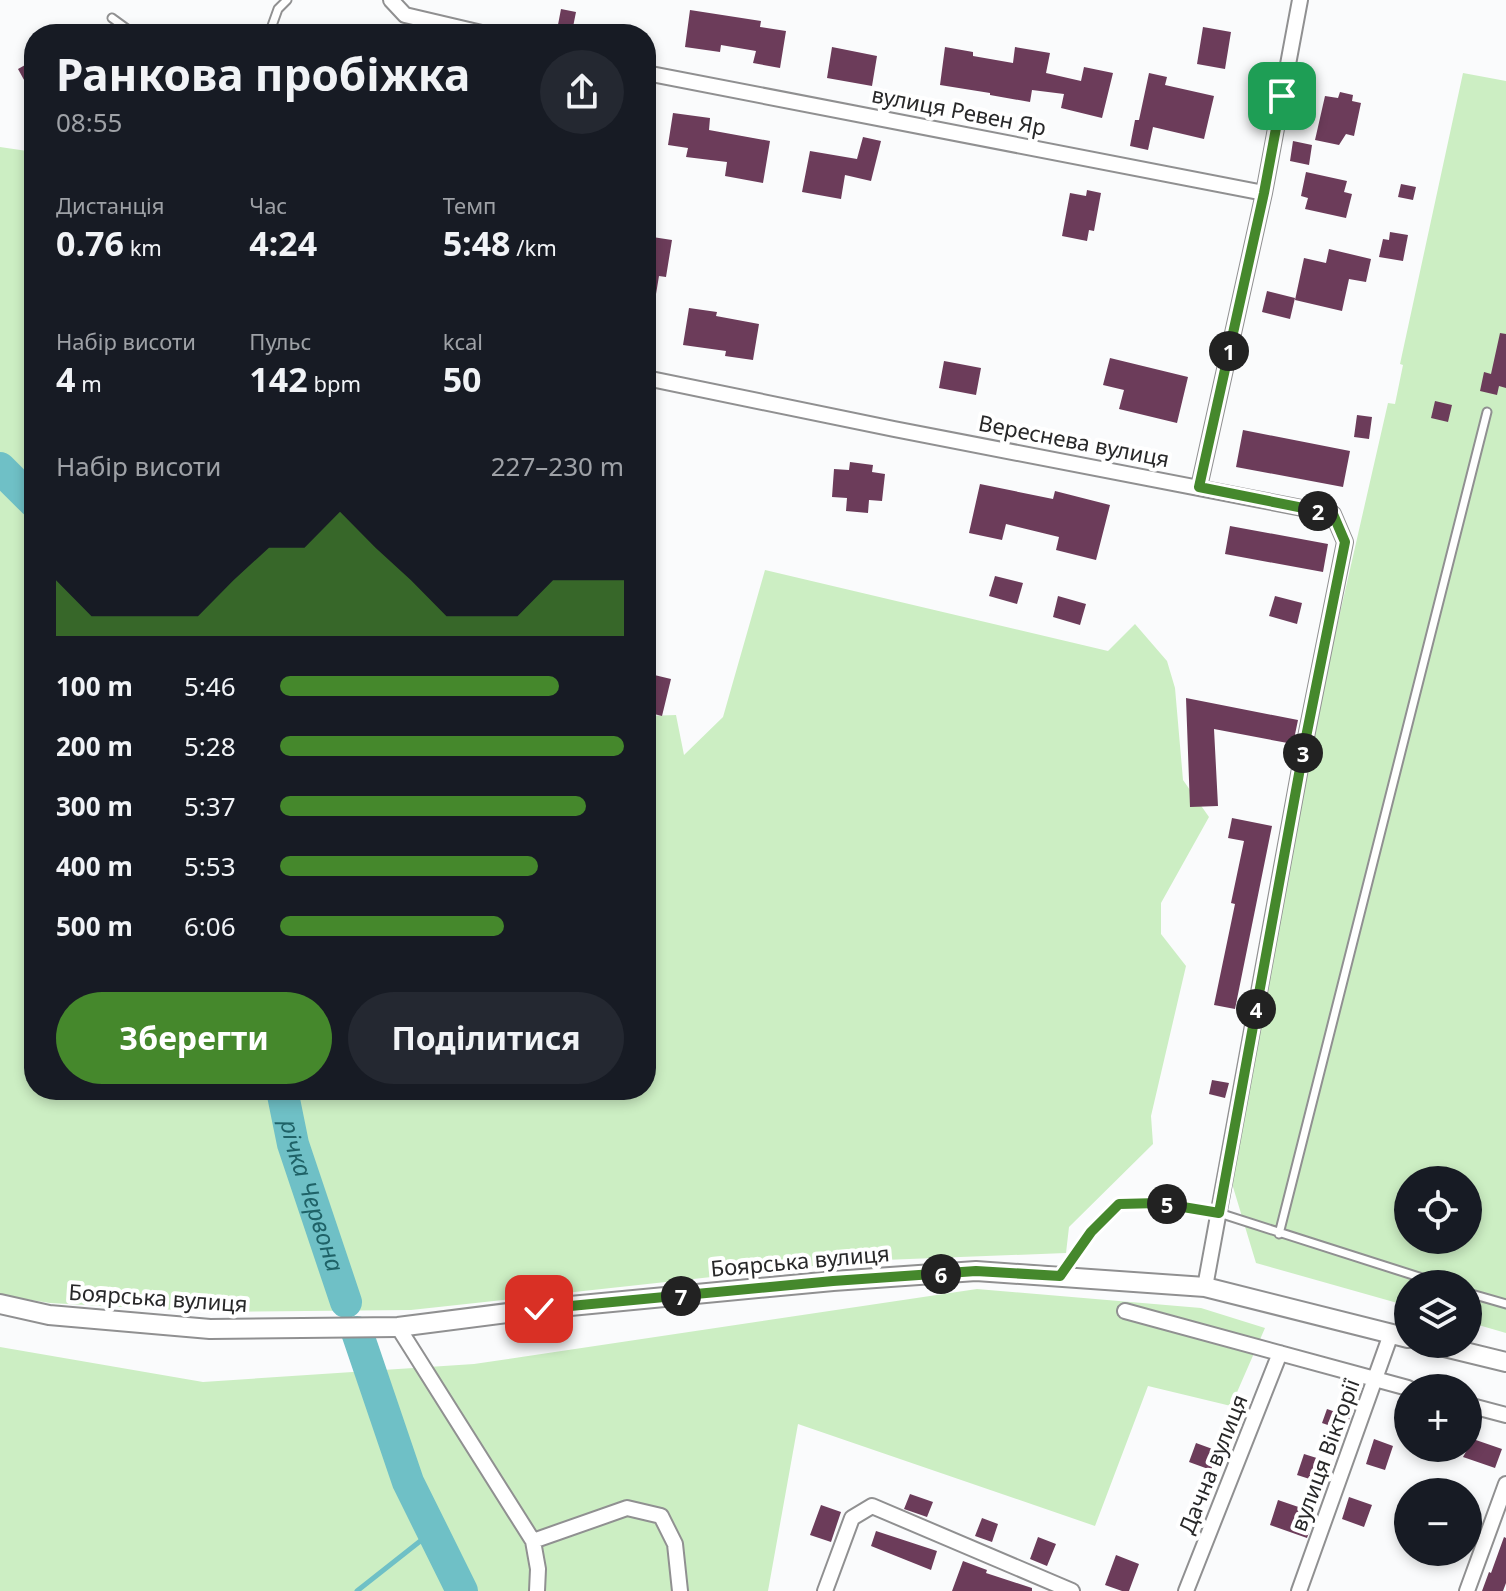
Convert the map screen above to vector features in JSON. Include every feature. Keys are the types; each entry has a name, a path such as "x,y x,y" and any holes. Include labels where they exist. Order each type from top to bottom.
{"street":[{"path":"391,0 405,15 443,24"},
{"path":"1199,487 1264,193 1300,0"},
{"name":"вулиця Ревен Яр","path":"656,75 1264,193"},
{"name":"Вереснева вулиця","path":"656,380 1333,514 1345,542 1303,752 1205,1287"},
{"name":"Боярська вулиця","path":"0,1304 49,1315 210,1329 398,1327 539,1309 833,1281 976,1271 1205,1287 1394,1335"},
{"path":"1125,1311 1394,1384"},
{"path":"398,1327 533,1541 538,1569 537,1591"},
{"name":"вулиця Вікторії","path":"1299,1591 1375,1379 1394,1345"},
{"name":"Дачна вулиця","path":"1186,1591 1280,1353"},
{"path":"1482,1356 1506,1362"},
{"path":"1482,1409 1506,1415"},
{"path":"1467,1591 1506,1484"},
{"path":"825,1591 852,1518 872,1506 1072,1591"},
{"path":"533,1541 627,1508 661,1516 675,1544 680,1591"}],"lane":[{"path":"273,24 278,9 287,0"},
{"path":"112,18 120,24"},
{"path":"1279,1234 1487,412"},
{"path":"1060,1276 1091,1232 1119,1204 1159,1203 1219,1213 1396,1270"},
{"path":"1482,1297 1506,1304"}],"green space":[{"path":"1463,73 1506,81 1506,1333 1482,1326 1482,1270 1394,1270 1394,1302 1256,1263 1230,1177 1255,985 1388,403 1395,404 1403,365 1400,364"},
{"path":"0,147 24,151 24,1100 656,1100 656,716 676,715 684,755 723,717 765,570 1108,651 1135,624 1167,661 1175,688 1183,780 1209,817 1161,903 1161,934 1186,966 1151,1116 1153,1144 1069,1227 1066,1253 858,1261 411,1310 214,1312 50,1303 0,1295"},
{"path":"977,1289 1201,1308 1265,1328 1231,1406 1148,1386 1095,1526 798,1424 768,1591 0,1591 0,1347 203,1382 474,1364"}],"building":[{"path":"561,9 576,12 574,24 558,24"},
{"path":"690,10 761,21 760,27 786,31 780,68 753,63 756,51 721,45 720,52 685,47"},
{"path":"1203,27 1231,32 1225,69 1197,64"},
{"path":"832,47 877,56 872,86 827,78"},
{"path":"945,47 1013,63 1015,47 1050,53 1046,73 1081,81 1084,67 1113,73 1102,118 1061,108 1064,94 1032,90 1030,102 940,85"},
{"path":"24,66 24,80 18,69"},
{"path":"1149,73 1167,77 1165,85 1214,96 1204,139 1153,127 1148,150 1130,146"},
{"path":"1340,92 1353,95 1352,101 1361,103 1354,136 1346,134 1339,145 1315,140 1325,96 1338,98"},
{"path":"673,113 710,118 709,130 770,141 763,183 725,176 727,162 686,157 688,148 668,145"},
{"path":"863,137 881,141 871,181 845,175 841,199 802,192 810,151 857,159"},
{"path":"1293,141 1312,145 1309,165 1290,161"},
{"path":"1306,172 1347,181 1344,192 1352,194 1346,218 1305,209 1308,198 1301,196"},
{"path":"1401,184 1416,187 1413,200 1398,197"},
{"path":"1087,190 1101,193 1094,231 1089,230 1087,241 1062,236 1070,193 1086,196"},
{"path":"1390,232 1408,235 1403,261 1379,257 1383,239 1389,240"},
{"path":"656,238 672,240 666,277 659,276 656,294"},
{"path":"1329,249 1371,259 1366,282 1349,279 1342,311 1295,300 1304,258 1326,263"},
{"path":"1267,291 1295,298 1290,319 1262,312"},
{"path":"689,308 759,324 753,360 725,356 726,351 683,345"},
{"path":"1500,333 1506,334 1506,388 1499,386 1497,395 1480,391 1484,372 1491,374"},
{"path":"1110,358 1188,377 1177,423 1119,409 1124,390 1103,385"},
{"path":"944,361 981,368 976,395 939,388"},
{"path":"1435,401 1452,405 1448,422 1431,418"},
{"path":"1357,415 1372,417 1369,439 1354,437"},
{"path":"1243,430 1350,451 1343,487 1236,467"},
{"path":"850,462 873,465 872,472 885,474 882,501 869,500 868,513 846,511 847,498 832,497 834,469 849,470"},
{"path":"980,484 1053,499 1055,491 1110,505 1096,560 1056,550 1059,537 1006,524 1002,540 969,533"},
{"path":"1230,526 1328,544 1323,572 1225,554"},
{"path":"995,576 1023,583 1017,604 989,596"},
{"path":"1058,596 1086,604 1080,625 1053,617"},
{"path":"1275,596 1302,603 1297,624 1269,616"},
{"path":"656,675 671,679 662,716 656,714"},
{"path":"1186,698 1298,720 1293,744 1214,729 1218,806 1190,807"},
{"path":"1232,818 1272,826 1235,1009 1214,1005 1235,904 1231,903 1244,841 1228,838"},
{"path":"1212,1080 1229,1083 1225,1098 1209,1094"},
{"path":"1327,1409 1350,1417 1345,1431 1322,1423"},
{"path":"1374,1439 1393,1446 1385,1470 1366,1464"},
{"path":"1482,1442 1502,1449 1495,1468 1478,1462 1482,1462"},
{"path":"1196,1443 1218,1451 1211,1470 1189,1462"},
{"path":"1304,1454 1323,1460 1316,1481 1297,1475"},
{"path":"910,1494 933,1502 927,1517 904,1509"},
{"path":"1349,1497 1372,1505 1364,1527 1342,1519"},
{"path":"1278,1500 1316,1513 1307,1538 1270,1525"},
{"path":"821,1505 841,1512 831,1542 810,1535"},
{"path":"982,1518 998,1524 992,1542 975,1536"},
{"path":"876,1531 937,1551 931,1570 871,1546"},
{"path":"1038,1537 1056,1544 1047,1566 1030,1559"},
{"path":"1504,1537 1506,1583 1503,1591 1482,1591 1491,1573"},
{"path":"1116,1555 1139,1564 1129,1591 1105,1585"},
{"path":"963,1561 987,1570 986,1573 1032,1588 1032,1591 952,1591"}],"waterway":[{"name":"річка Червона","path":"0,468 24,492"},
{"name":"річка Червона","path":"284,1100 293,1144 346,1302"},
{"path":"357,1332 408,1482 462,1591"},
{"path":"357,1591 433,1531"}],"route":[{"path":"539,1309 833,1281 976,1271 1060,1276 1091,1232 1119,1204 1159,1203 1219,1213 1303,752 1345,542 1333,514 1199,487 1264,193 1282,96"}]}
